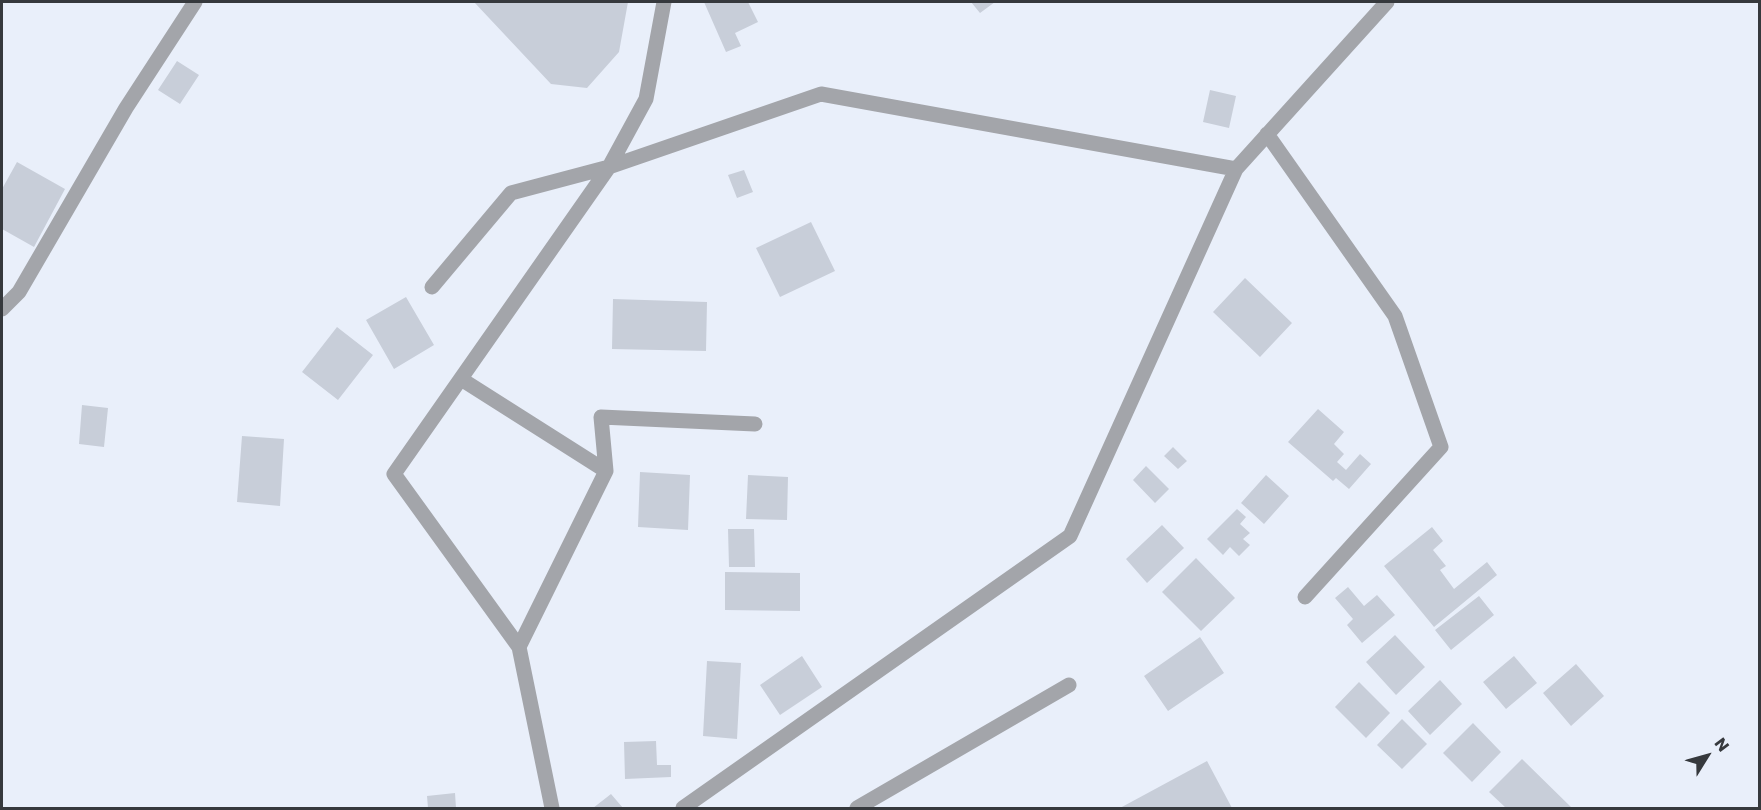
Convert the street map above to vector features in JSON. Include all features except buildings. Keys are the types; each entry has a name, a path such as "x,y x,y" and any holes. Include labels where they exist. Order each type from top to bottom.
{"street":[{"path":"2,309 19,292 126,108 195,2"},
{"path":"552,808 519,647 394,474 609,167 646,99 664,2"},
{"path":"683,808 1070,536 1236,169 1388,2"},
{"path":"432,287 510,193 609,167 821,94 1236,169"},
{"path":"1267,134 1395,316 1441,447 1305,597"},
{"path":"461,379 606,471"},
{"path":"519,647 606,471 602,417 755,424"},
{"path":"857,808 1069,686"}]}
